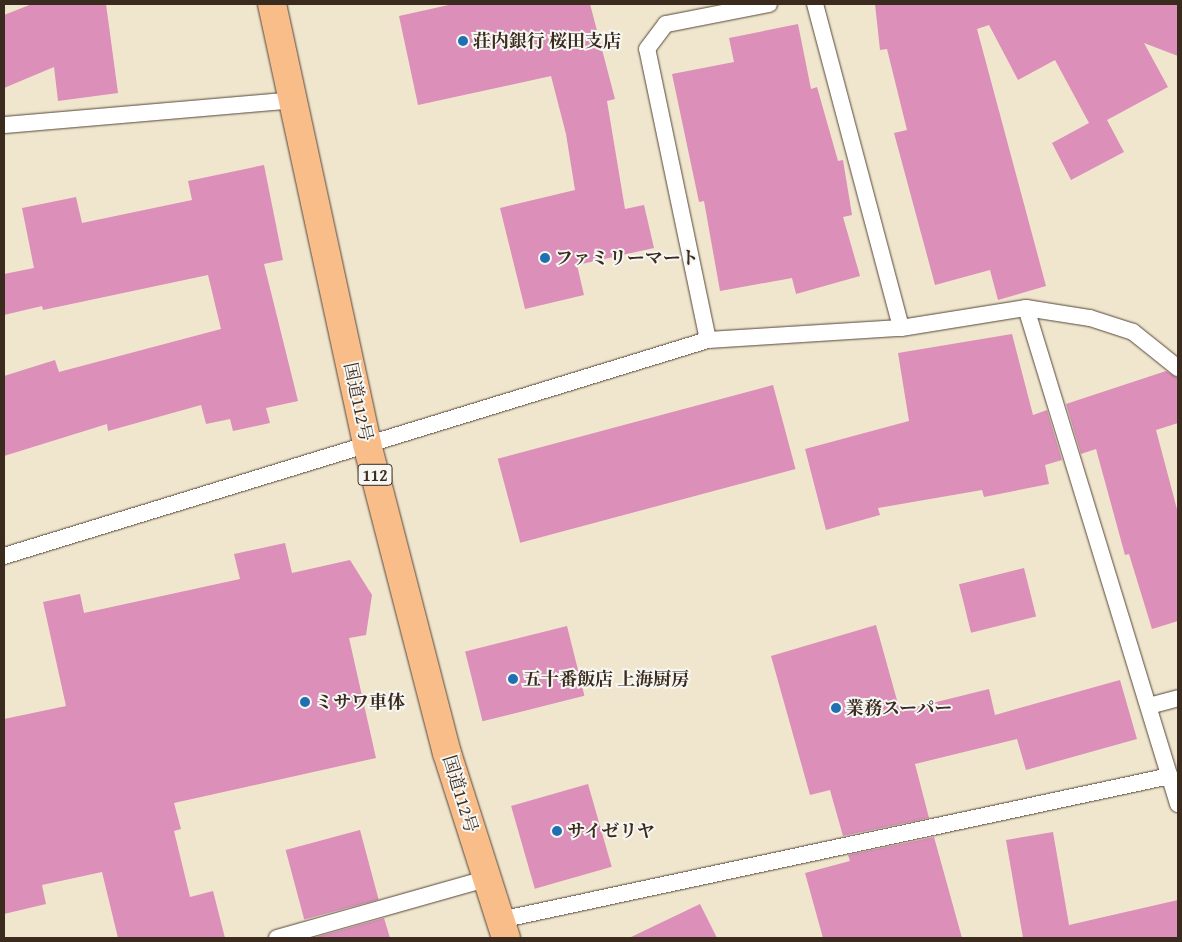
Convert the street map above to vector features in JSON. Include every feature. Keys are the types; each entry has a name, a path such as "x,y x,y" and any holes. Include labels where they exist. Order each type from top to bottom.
{"highway":[{"name":"国道112号","path":"272,4 368,444 447,754 503,929"}],"lane":[{"path":"708,340 646,49 666,24 769,4"},
{"path":"814,4 901,328"},
{"path":"4,125 294,100"},
{"path":"1026,308 1178,804"},
{"path":"4,556 708,340 901,328 1026,308 1090,318 1133,332 1178,368"},
{"path":"1149,706 1178,698"},
{"path":"503,929 1170,776"},
{"path":"277,938 486,879"}],"building":[{"path":"32,4 106,4 118,93 58,101 54,67 4,88 4,15"},
{"path":"453,4 590,4 615,99 607,101 625,209 644,205 654,248 577,265 584,295 525,309 500,208 575,190 566,134 551,76 418,105 399,16"},
{"path":"875,4 1178,4 1178,56 1144,43 1168,87 1107,120 1124,152 1071,180 1052,143 1089,123 1055,60 1018,80 989,25 977,29 1046,286 998,300 990,270 935,285 894,133 907,130 887,49 880,50"},
{"path":"798,24 811,89 817,87 838,161 843,160 852,215 843,217 860,276 796,294 792,278 720,291 704,201 699,202 672,74 734,62 729,38"},
{"path":"264,165 283,260 264,264 298,401 266,408 270,423 233,431 230,419 206,424 201,405 108,431 107,424 4,456 4,376 55,360 59,372 221,329 208,275 43,310 42,306 4,315 4,274 34,268 22,208 76,197 82,223 192,200 188,181"},
{"path":"1012,334 1033,415 1047,410 1062,460 1045,465 1049,484 984,497 982,490 878,508 880,515 826,530 805,449 909,421 898,353"},
{"path":"1166,371 1178,378 1178,423 1156,430 1178,513 1178,621 1152,629 1129,554 1125,555 1096,449 1081,454 1066,404"},
{"path":"773,385 796,469 520,543 498,459"},
{"path":"285,543 292,573 350,560 372,595 366,635 349,638 376,758 174,803 181,829 174,831 190,897 213,891 225,938 118,938 102,872 42,885 46,904 4,914 4,719 66,706 43,602 80,594 84,613 240,579 234,554"},
{"path":"1024,568 1036,617 971,633 959,584"},
{"path":"876,625 900,711 989,689 995,715 1120,680 1137,739 1026,770 1017,739 915,764 929,818 843,836 830,790 810,795 771,656"},
{"path":"567,626 584,696 483,721 465,651"},
{"path":"588,784 612,867 535,889 511,806"},
{"path":"360,830 379,900 304,919 286,850"},
{"path":"1053,832 1069,925 1178,900 1178,938 1023,938 1006,840"},
{"path":"934,837 962,938 823,938 805,873 850,861 848,855"},
{"path":"700,904 717,938 629,938"},
{"path":"384,918 390,938 313,938"}],"place":[{"name":"荘内銀行 桜田支店","path":"463,41"},
{"name":"ファミリーマート","path":"545,258"},
{"name":"五十番飯店 上海厨房","path":"513,679"},
{"name":"ミサワ車体","path":"305,702"},
{"name":"業務スーパー","path":"836,708"},
{"name":"サイゼリヤ","path":"557,831"}]}
